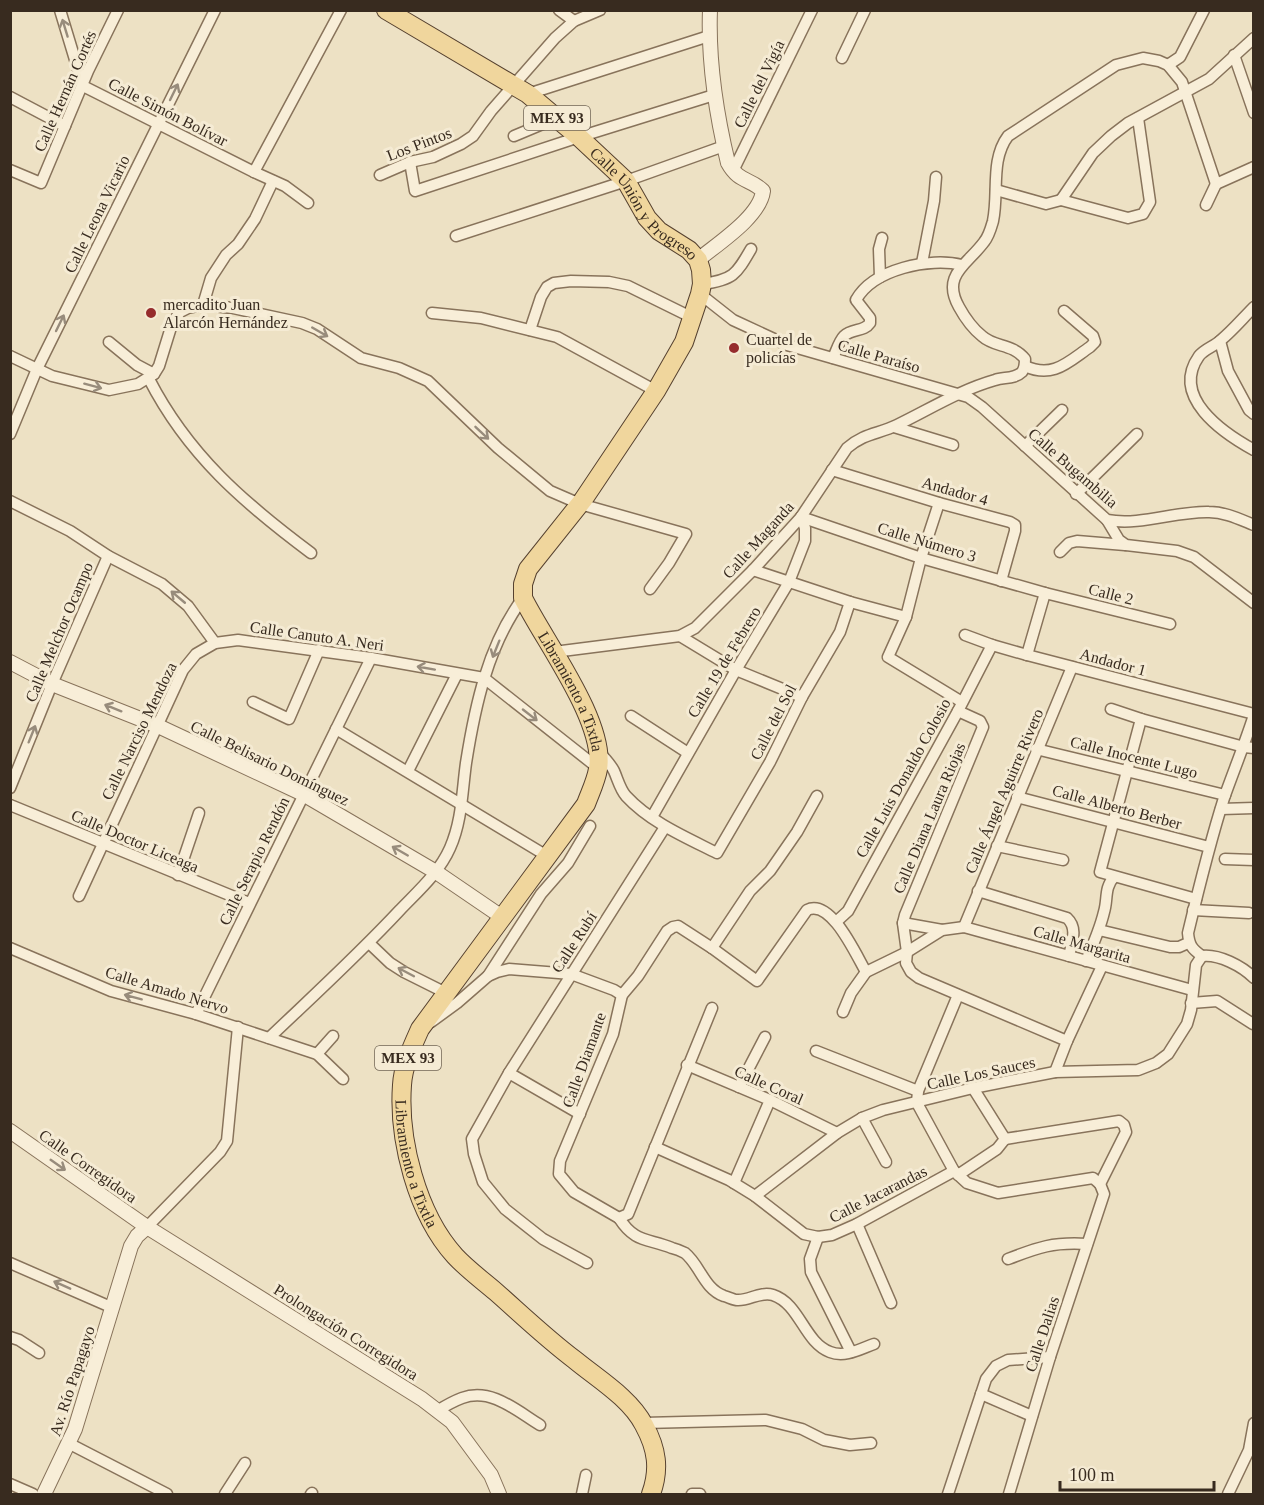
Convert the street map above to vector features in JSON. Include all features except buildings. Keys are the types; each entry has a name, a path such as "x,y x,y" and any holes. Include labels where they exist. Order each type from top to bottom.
{"main road":[{"name":"Calle Unión y Progreso","path":"386,10 521,89 579,137 626,182 647,218 659,231 689,250 698,260 701,289 684,342 656,391 580,504 528,569 523,584 523,598"},
{"name":"Libramiento a Tixtla","path":"523,598 575,688 595,733 597,759 586,804 420,1029 408,1057 402,1084 403,1136 413,1177 433,1224 454,1255 559,1348 628,1403 644,1424 655,1451 657,1478 651,1494"}],"street":[{"name":"Calle Simón Bolívar","path":"60,10 82,86 294,191 308,203"},
{"name":"Calle Hernán Cortés","path":"10,170 41,183 82,86 118,10"},
{"name":"Calle Leona Vicario","path":"10,434 37,369 215,10"},
{"path":"254,172 341,10"},
{"path":"558,10 574,21"},
{"name":"Los Pintos","path":"380,175 410,162 433,157 473,136 521,89 555,38 574,21 600,10"},
{"path":"698,260 750,216 762,200 763,191 758,186 742,180 728,163 714,95 709,36 710,10"},
{"name":"Calle del Vigía","path":"733,171 812,10"},
{"path":"842,58 865,10"},
{"path":"1168,65 1180,57 1204,10"},
{"path":"521,89 709,36"},
{"path":"1061,200 1094,153 1111,136 1138,118 1209,79 1254,38"},
{"path":"1234,55 1254,113"},
{"path":"1064,311 1094,336 1095,342 1057,369 1036,372 1025,366 1025,359 1017,350 984,339 971,326 955,299 952,289 953,281 962,265 985,241 990,230 994,217 999,154 1008,136 1116,65 1143,58 1159,61 1168,65 1182,82 1216,184"},
{"path":"410,162 416,191 714,95"},
{"path":"10,97 65,126"},
{"path":"514,136 556,118"},
{"path":"996,190 1046,204 1061,200 1128,218 1143,214 1150,202 1138,118"},
{"path":"456,236 626,182 724,146"},
{"path":"1206,205 1216,184 1254,167"},
{"path":"922,263 934,201 936,177"},
{"path":"203,305 211,278 255,219 273,181"},
{"path":"880,277 879,249 882,238"},
{"path":"701,289 730,278 738,272 751,249"},
{"path":"833,358 843,337 851,332 864,329 870,322 870,318 856,300 880,277 922,263 950,262 962,265"},
{"path":"530,330 541,297 547,287 554,283 571,281 609,282 628,286 693,318"},
{"name":"Calle Paraíso","path":"701,289 733,321 787,345 957,394"},
{"path":"10,356 52,376 109,390 138,384 152,376 159,366 172,324 180,312 188,308 203,305 233,308 302,322 362,358 416,374 429,381 498,448 550,491 580,504 686,534 650,589"},
{"path":"1254,307 1220,341 1200,354 1192,369 1190,382 1195,399 1209,419 1230,437 1254,450"},
{"path":"432,313 481,318 557,337 656,391"},
{"path":"1220,341 1228,371 1249,410 1254,414"},
{"path":"109,342 152,376 186,440 203,458 249,505 311,553"},
{"name":"Calle Maganda","path":"554,652 680,636 694,628 753,570 801,517 847,448 856,439 894,427 957,394 996,379 1010,378 1021,373 1025,366"},
{"name":"Calle Bugambilia","path":"957,394 968,397 982,407 1107,520 1122,523 1209,512 1229,515 1254,525"},
{"path":"1025,446 1062,410"},
{"path":"894,427 953,445"},
{"path":"1076,494 1137,434"},
{"name":"Andador 4","path":"832,470 1015,525 1016,531 1001,581"},
{"path":"10,501 70,531 108,556 162,584 189,606 215,643"},
{"path":"753,570 850,602 906,617 921,558 939,503"},
{"name":"Calle Número 3","path":"801,517 921,558 1045,593"},
{"name":"Calle 19 de Febrero","path":"652,817 789,582 805,541 805,528 801,517"},
{"path":"1107,520 1119,540 1126,545"},
{"path":"1060,552 1069,543 1077,541 1176,551 1194,556 1254,603"},
{"name":"Calle Melchor Ocampo","path":"10,788 108,556"},
{"path":"1027,655 1045,593"},
{"name":"Calle 2","path":"1045,593 1170,624"},
{"path":"270,1038 369,943 436,872 450,849 457,830 467,761 484,678 507,619 523,598"},
{"name":"Calle del Sol","path":"717,853 770,762 802,697 840,632 850,602"},
{"name":"Calle Diana Laura Riojas","path":"903,923 983,727 980,721 960,706 888,657 906,617"},
{"name":"Andador 1","path":"965,635 1027,655 1254,714"},
{"path":"680,636 736,670 802,697"},
{"name":"Calle Canuto A. Neri","path":"215,643 238,640 319,650 484,678 597,759 606,759 626,796 665,827 717,853"},
{"name":"Calle Narciso Mendoza","path":"79,896 183,670 196,654 215,643"},
{"name":"Calle Luis Donaldo Colosio","path":"836,922 848,910 992,645"},
{"path":"253,702 289,719 319,650"},
{"name":"Calle Serapio Rendón","path":"196,1014 371,658"},
{"name":"Calle Belisario Domínguez","path":"10,662 52,684 158,726 303,795 436,872 502,917"},
{"name":"Calle Ángel Aguirre Rivero","path":"963,927 1072,667"},
{"path":"408,771 457,674"},
{"path":"1111,709 1249,747"},
{"path":"1252,974 1211,955 1202,956 1188,943 1188,933 1209,847 1225,795 1249,747 1254,714"},
{"path":"631,716 688,753"},
{"path":"1141,719 1100,872 1196,899"},
{"path":"336,729 547,856"},
{"name":"Calle Inocente Lugo","path":"1036,749 1225,795"},
{"path":"712,948 750,891 771,871 817,796"},
{"name":"Calle Alberto Berber","path":"1017,797 1209,847"},
{"name":"Calle Doctor Liceaga","path":"10,805 249,903"},
{"path":"1221,809 1254,808"},
{"path":"178,875 199,813"},
{"path":"488,976 542,894 568,862 590,826"},
{"name":"Calle Rubí","path":"587,1263 543,1239 505,1209 483,1182 472,1139 509,1073 665,827"},
{"path":"997,846 1063,860"},
{"path":"1225,859 1254,860"},
{"path":"1086,961 1105,910 1106,890 1114,877"},
{"path":"978,891 1067,918 1073,923 1074,931 1069,956"},
{"path":"622,995 638,976 667,931 678,926 758,981 807,910 812,907 820,908 836,922 866,972"},
{"path":"1193,910 1249,913"},
{"path":"963,927 942,930 903,923 907,952 906,963 911,972 919,978 1067,1041"},
{"name":"Calle Margarita","path":"963,927 1192,990"},
{"path":"843,1012 851,993 866,972 907,952 942,930"},
{"path":"1099,930 1170,947 1179,947 1188,943"},
{"path":"369,943 397,968 448,993"},
{"name":"Calle Amado Nervo","path":"10,948 111,991 196,1014 317,1054"},
{"name":"Calle Los Sauces","path":"755,1196 837,1133 862,1118 918,1097 1055,1072 1138,1070 1156,1063 1168,1054 1187,1024 1196,965 1202,956"},
{"path":"1055,1072 1102,966"},
{"name":"Calle Diamante","path":"420,1029 457,1003 488,976 509,969 571,974 622,995 613,1034 560,1161 560,1174 574,1192 619,1218"},
{"path":"918,1097 958,995"},
{"path":"1191,1003 1217,1001 1253,1024"},
{"path":"712,1008 628,1214 619,1218 627,1232 684,1252 707,1284 721,1295 737,1300 757,1294 772,1295 787,1304 817,1345 831,1353 843,1354 874,1344"},
{"path":"147,1227 220,1152 227,1141 238,1027"},
{"path":"333,1036 317,1054 343,1079"},
{"path":"740,1088 765,1036"},
{"path":"816,1051 918,1097 956,1173 967,1183 998,1193 1093,1178 1100,1184 1126,1132 1124,1125 1119,1121 1005,1139 973,1088"},
{"name":"Calle Coral","path":"687,1065 770,1100 837,1133"},
{"path":"509,1073 580,1114"},
{"path":"734,1183 770,1100"},
{"path":"862,1118 886,1162"},
{"name":"Calle Corregidora","path":"10,1131 147,1227"},
{"name":"Calle Jacarandas","path":"655,1147 734,1183 755,1196 804,1234 818,1237 832,1235 857,1224 956,1173 997,1149 1005,1139"},
{"name":"Calle Dalias","path":"1009,1494 1050,1357 1104,1194 1100,1184"},
{"path":"857,1224 891,1303"},
{"name":"Av. Río Papagayo","path":"44,1494 70,1444 131,1246 137,1236 147,1227"},
{"name":"Prolongación Corregidora","path":"147,1227 422,1399 452,1422 491,1475 499,1494"},
{"path":"818,1237 810,1259 811,1272 851,1352"},
{"path":"1008,1259 1045,1245 1087,1244"},
{"path":"10,1263 112,1308"},
{"path":"10,1338 19,1340 39,1353"},
{"path":"948,1494 986,1379 996,1366 1008,1360 1050,1357"},
{"path":"437,1411 462,1398 478,1394 491,1396 540,1425"},
{"path":"981,1394 1032,1416"},
{"path":"644,1424 766,1420 802,1429 824,1440 850,1444 871,1443"},
{"path":"1228,1494 1249,1450 1254,1423"},
{"path":"70,1444 167,1494"},
{"path":"225,1494 245,1463"},
{"path":"582,1494 586,1475"},
{"path":"10,1484 33,1494"}],"place":[{"name":"mercadito Juan Alarcón Hernández","path":"151,313"},
{"name":"Cuartel de policías","path":"734,348"}]}
